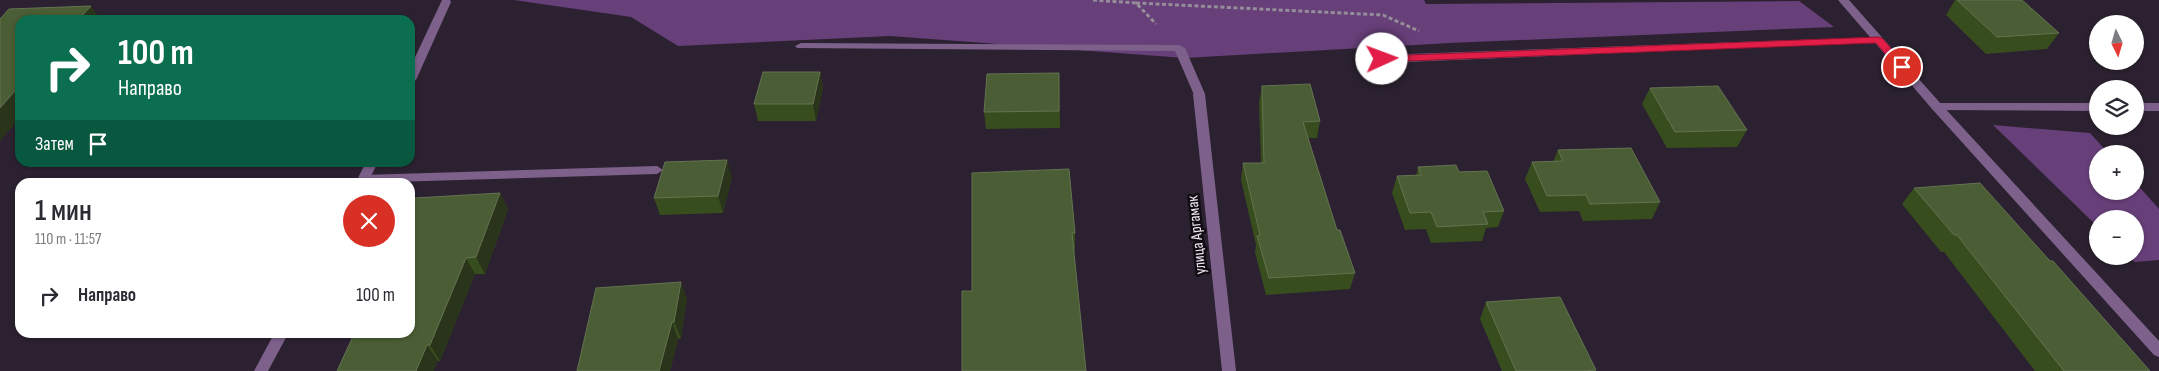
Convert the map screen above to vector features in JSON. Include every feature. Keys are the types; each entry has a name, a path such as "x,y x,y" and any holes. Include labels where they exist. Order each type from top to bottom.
{"street":[{"path":"1843,0 1937,107 2159,351"},
{"path":"415,69 446,2"},
{"path":"1382,59 1878,40"},
{"path":"801,46 1179,48"},
{"name":"улица Аргамак","path":"1179,48 1199,94 1229,371"},
{"path":"1937,107 2089,107"},
{"path":"2144,107 2159,107"},
{"path":"415,179 657,170"},
{"path":"261,371 279,338"}],"path":[{"path":"1092,0 1383,15 1427,35"},
{"path":"1136,3 1179,48"}],"shaded area":[{"path":"514,0 1424,0 1426,4 1799,1 1834,27 1450,43 1185,58 890,36 678,46 631,17"},
{"path":"1993,125 2089,133 2089,135 2092,135 2101,145 2089,145 2089,200 2144,200 2144,192 2159,209 2159,260 2144,261 2144,210 2089,210 2089,218"}],"building":[{"path":"1957,0 2022,0 2059,33 1997,37"},
{"path":"91,6 83,15 15,15 15,91 0,108 0,19 9,9"},
{"path":"763,72 820,72 813,104 754,104"},
{"path":"1059,73 1059,111 984,112 987,74"},
{"path":"1310,84 1320,121 1303,122 1337,230 1340,230 1355,273 1269,278 1257,236 1260,235 1243,163 1264,163 1262,86"},
{"path":"1718,86 1747,130 1675,132 1650,88"},
{"path":"1631,148 1660,202 1590,204 1586,195 1547,196 1532,162 1563,161 1558,150"},
{"path":"727,160 718,196 654,198 665,162"},
{"path":"1456,165 1459,172 1487,171 1504,211 1483,212 1488,224 1437,227 1431,212 1410,213 1397,176 1421,175 1418,167"},
{"path":"1069,169 1075,233 1072,233 1086,371 962,371 962,291 972,291 972,173"},
{"path":"1980,183 2050,261 2053,261 2150,371 2064,371 1957,235 1954,235 1914,188"},
{"path":"500,193 476,257 466,258 430,345 427,345 416,371 337,371 352,338 415,338 415,198"},
{"path":"681,282 674,322 672,322 659,371 577,371 596,288"},
{"path":"1560,297 1596,370 1516,371 1486,302"}],"route":[{"path":"1382,59 1878,40 1902,67"}]}
